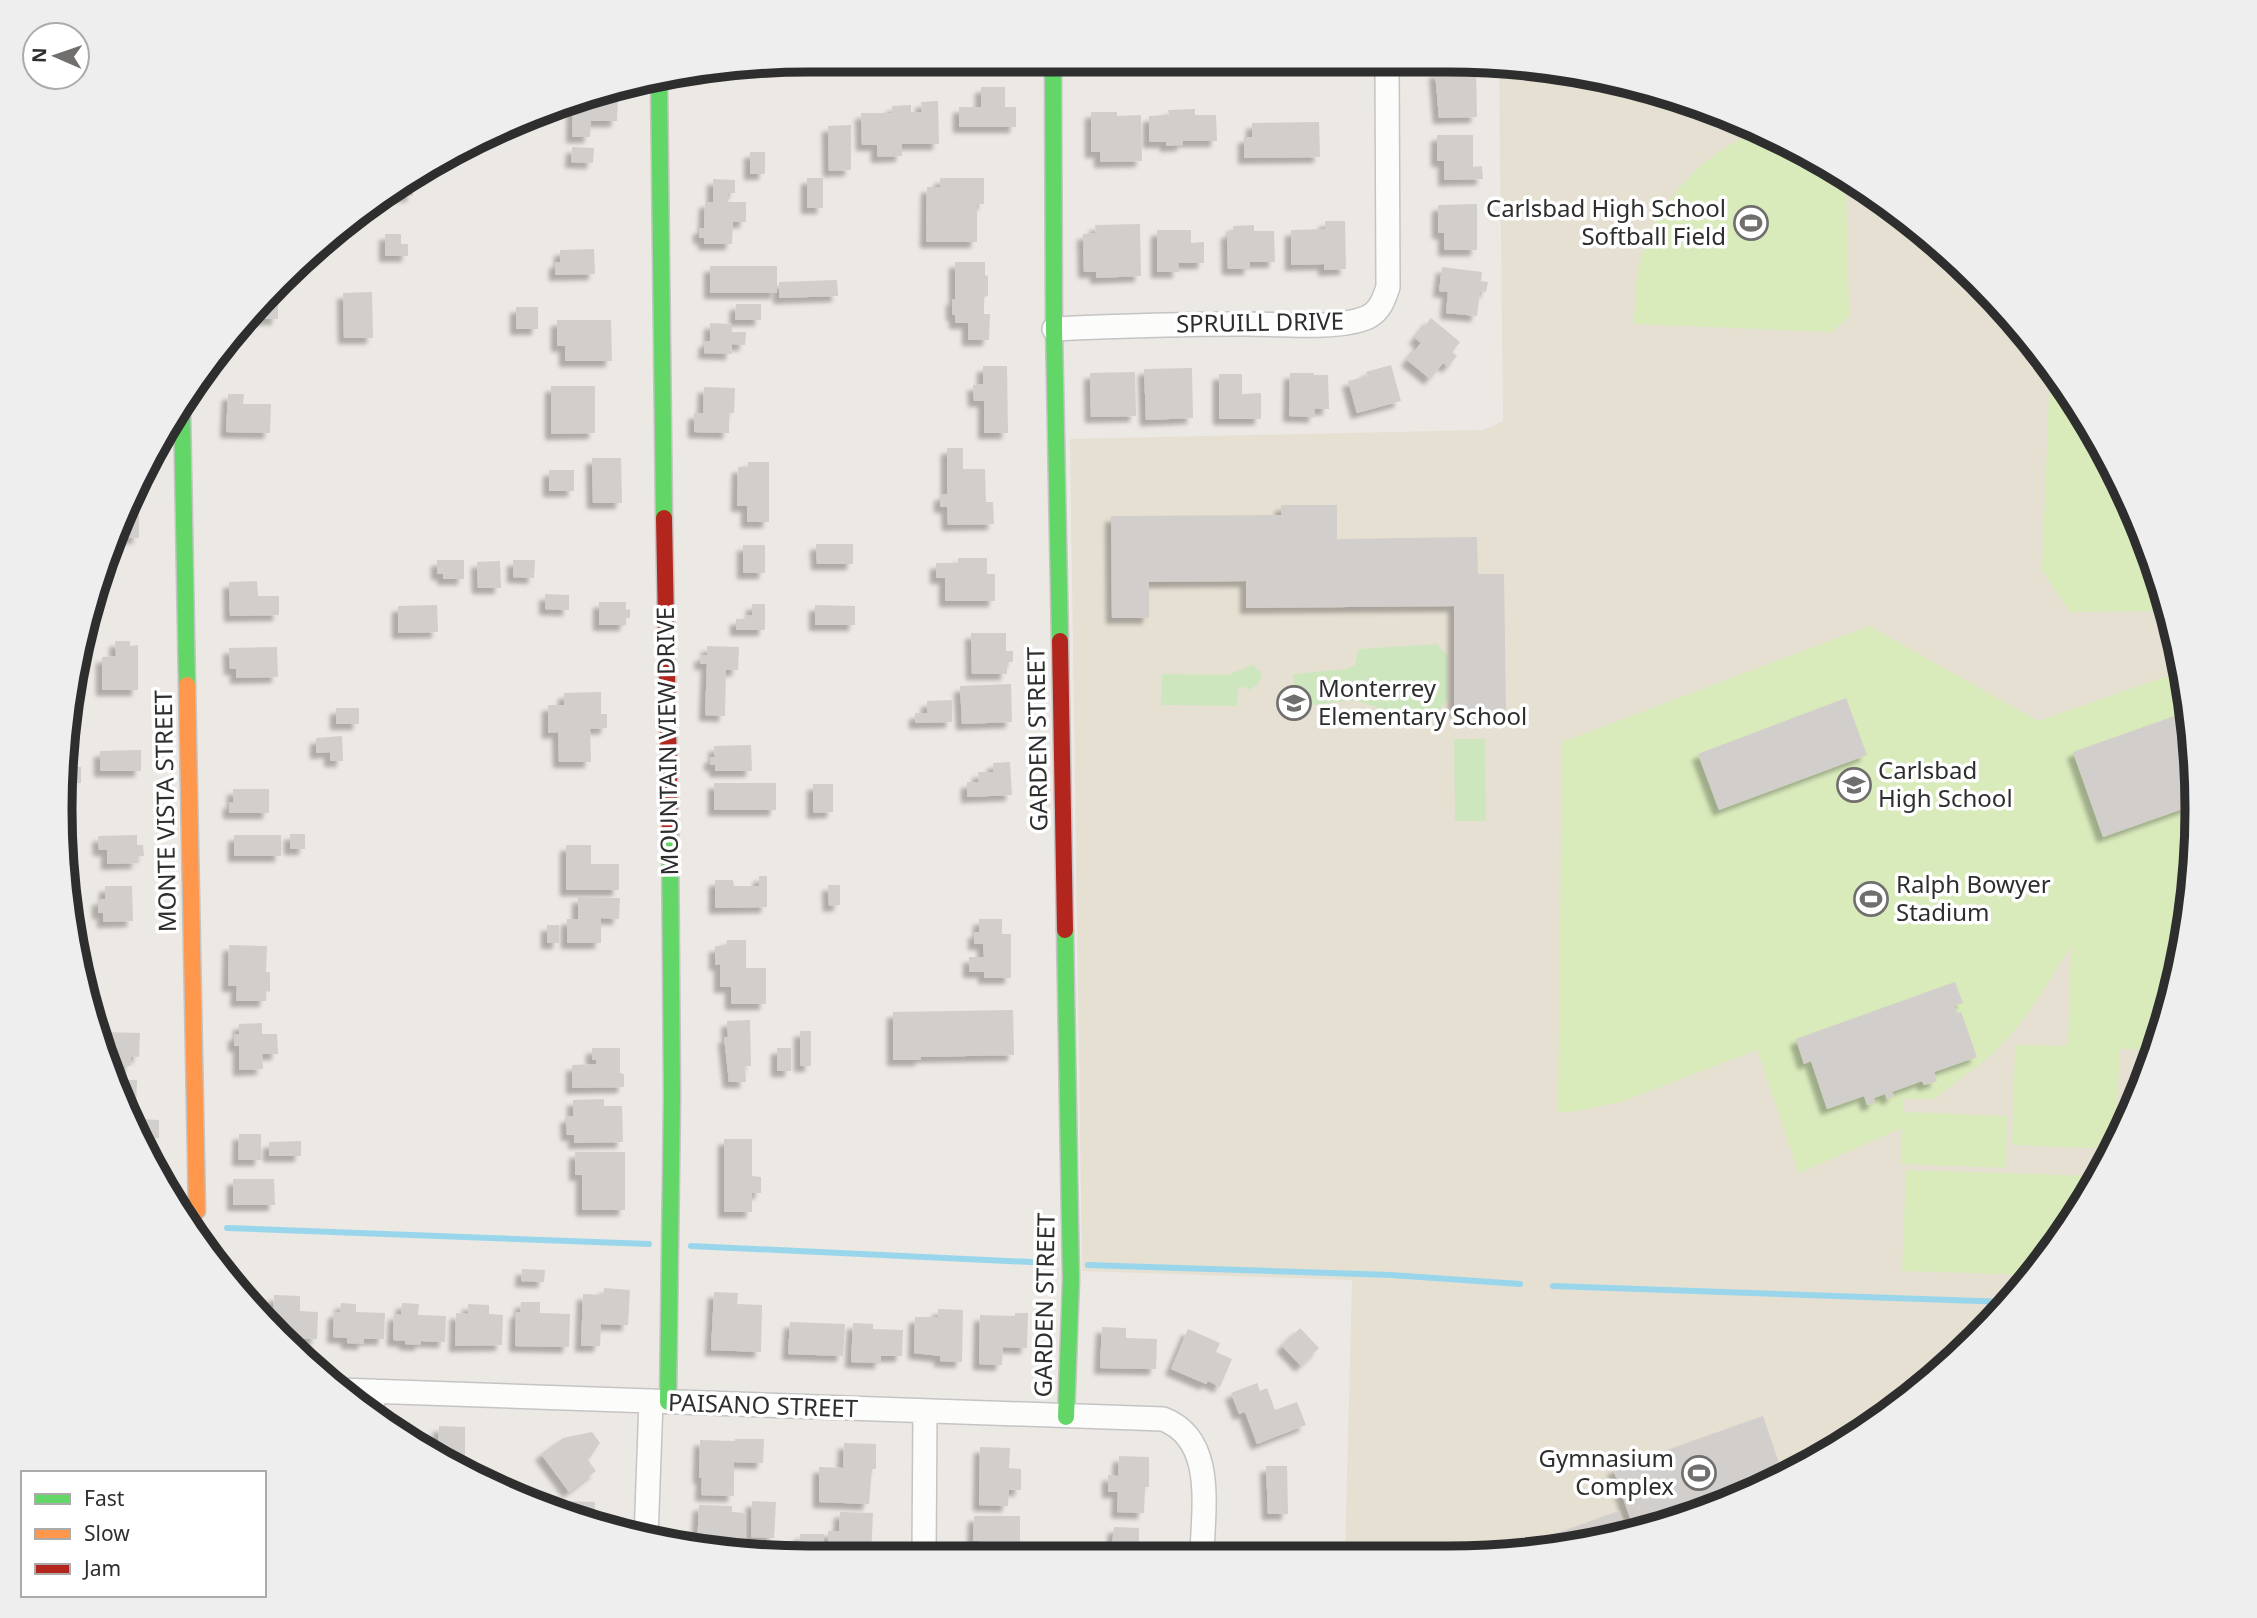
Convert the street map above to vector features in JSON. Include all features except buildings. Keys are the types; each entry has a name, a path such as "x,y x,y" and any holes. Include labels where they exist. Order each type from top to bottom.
{"street":[{"name":"GARDEN STREET","path":"1053,72 1054,329 1071,1280 1066,1417"},
{"name":"SPRUILL DRIVE","path":"1054,329 1164,324 1331,324 1361,320 1372,315 1382,304 1388,287 1387,72"},
{"name":"MOUNTAIN VIEW DRIVE","path":"647,1528 673,1263 672,921 659,87"},
{"name":"MONTE VISTA STREET","path":"182,422 197,1211"},
{"name":"PAISANO STREET","path":"356,1390 1163,1419 1184,1431 1200,1458 1202,1546"},
{"path":"373,1391 373,1403"},
{"path":"924,1546 925,1412"}],"shaded area":[{"name":"Carlsbad High School","path":"1499,73 1592,86 1685,111 1774,148 1858,196 1934,255 2002,323 2033,360 2086,440 2129,527 2160,618 2179,713 2185,809 2179,905 2160,1000 2146,1046 2109,1135 2086,1178 2033,1258 2002,1295 1934,1363 1897,1394 1858,1422 1774,1470 1685,1507 1639,1521 1592,1532 1496,1545 1345,1546 1352,1280 1082,1271 1070,439 1483,430 1503,421"}],"green space":[{"name":"Carlsbad High School Softball Field","path":"1748,136 1774,148 1846,189 1849,317 1831,332 1634,324 1638,270 1654,226 1667,204 1701,166"},
{"path":"2049,383 2086,440 2109,483 2129,527 2158,611 2070,612 2042,571"},
{"name":"Ralph Bowyer Stadium","path":"1869,626 2038,721 2173,674 2184,761 2184,852 2179,905 2160,1000 2145,1050 2120,1049 2117,1118 2102,1148 2012,1145 2015,1045 2068,1046 2071,946 2033,1006 1990,1056 1934,1099 1904,1099 1903,1112 2007,1116 2006,1168 1901,1164 1902,1128 1799,1173 1757,1050 1621,1102 1558,1112 1562,742"},
{"path":"1437,644 1448,656 1448,699 1436,713 1388,711 1355,700 1296,707 1293,674 1347,669 1355,665 1359,649"},
{"path":"1252,665 1260,671 1262,678 1249,690 1243,686 1238,689 1237,706 1161,705 1162,674 1228,675"},
{"path":"1454,739 1485,739 1486,821 1455,821"},
{"path":"1906,1170 2087,1176 2061,1219 2019,1275 1902,1271"}],"waterway":[{"path":"227,1228 649,1244"},
{"path":"691,1246 1052,1263"},
{"path":"1088,1265 1391,1275 1520,1284"},
{"path":"1553,1286 1996,1302"}],"traffic: fast":[{"path":"1053,72 1054,329 1060,641"},
{"path":"659,87 664,518"},
{"path":"182,422 187,685"},
{"path":"668,1402 672,1096 670,834"},
{"path":"1065,930 1071,1280 1066,1417"}],"traffic: slow":[{"path":"187,685 197,1211"}],"traffic: jam":[{"path":"664,518 670,834"},
{"path":"1060,641 1065,930"}],"place":[{"name":"Carlsbad High School Softball Field","path":"1751,223"},
{"name":"Monterrey Elementary School","path":"1294,703"},
{"name":"Carlsbad High School","path":"1854,785"},
{"name":"Ralph Bowyer Stadium","path":"1871,899"},
{"name":"Gymnasium Complex","path":"1699,1473"}]}
